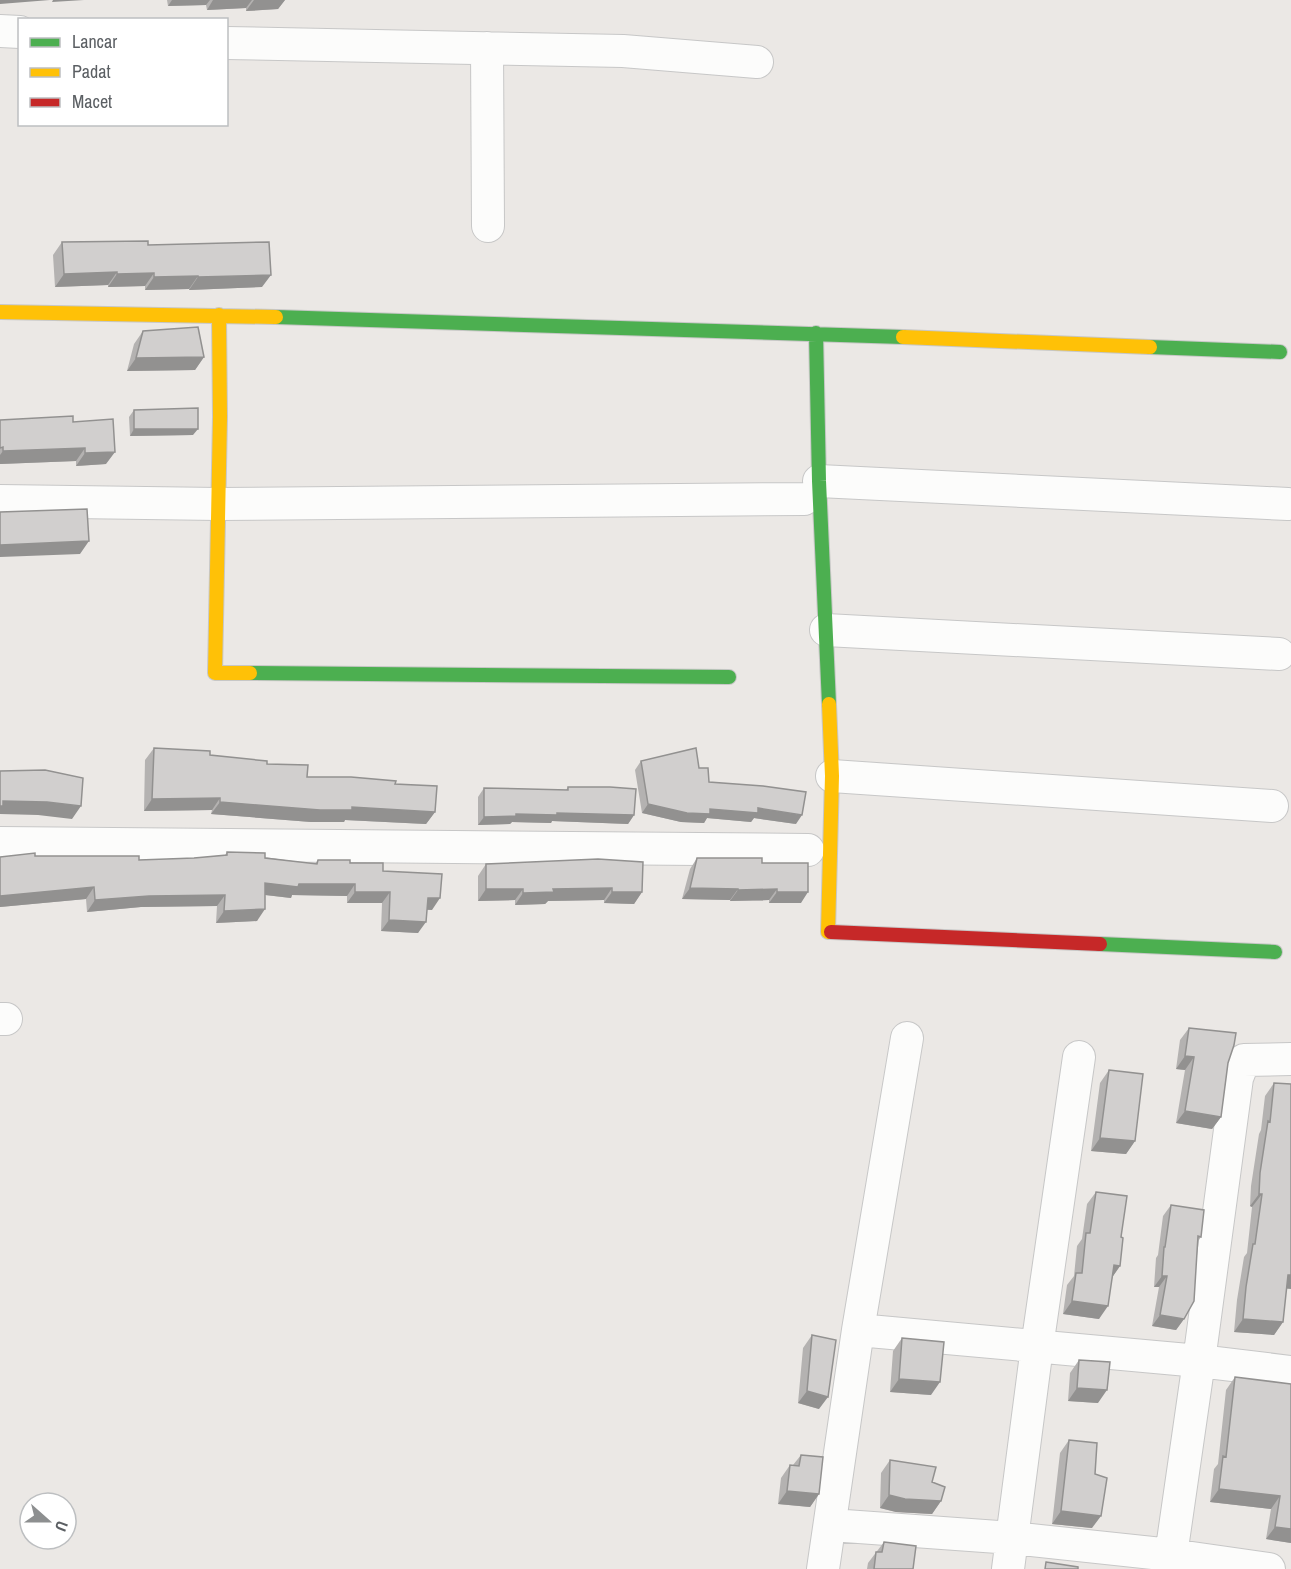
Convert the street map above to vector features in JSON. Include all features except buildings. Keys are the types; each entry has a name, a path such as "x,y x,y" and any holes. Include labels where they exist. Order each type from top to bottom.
{"street":[{"path":"0,31 18,32"},
{"path":"228,43 624,51 757,62"},
{"path":"487,48 488,226"},
{"path":"0,312 219,315 816,333 1280,352"},
{"path":"219,315 215,673 729,676"},
{"path":"816,333 811,490 826,630 832,776 828,932 1275,952"},
{"path":"0,501 218,504 811,490 1288,504"},
{"path":"826,630 1280,654"},
{"path":"832,776 1272,806"},
{"path":"0,843 808,850"},
{"path":"823,1569 858,1330 907,1038"},
{"path":"1008,1569 1079,1057"},
{"path":"1170,1562 1237,1077 1244,1060 1291,1059"},
{"path":"858,1330 1198,1361 1291,1372"},
{"path":"831,1525 1012,1538 1170,1562 1269,1569"}],"traffic: fast":[{"path":"276,317 903,337"},
{"path":"816,333 819,481 829,704"},
{"path":"1150,347 1280,352"},
{"path":"250,673 729,677"},
{"path":"1100,944 1275,952"}],"traffic: slow":[{"path":"0,312 276,317"},
{"path":"219,315 220,417 215,673 250,673"},
{"path":"903,337 1150,347"},
{"path":"829,704 832,776 828,932 831,932"}],"traffic: jam":[{"path":"831,932 1100,944"}]}
